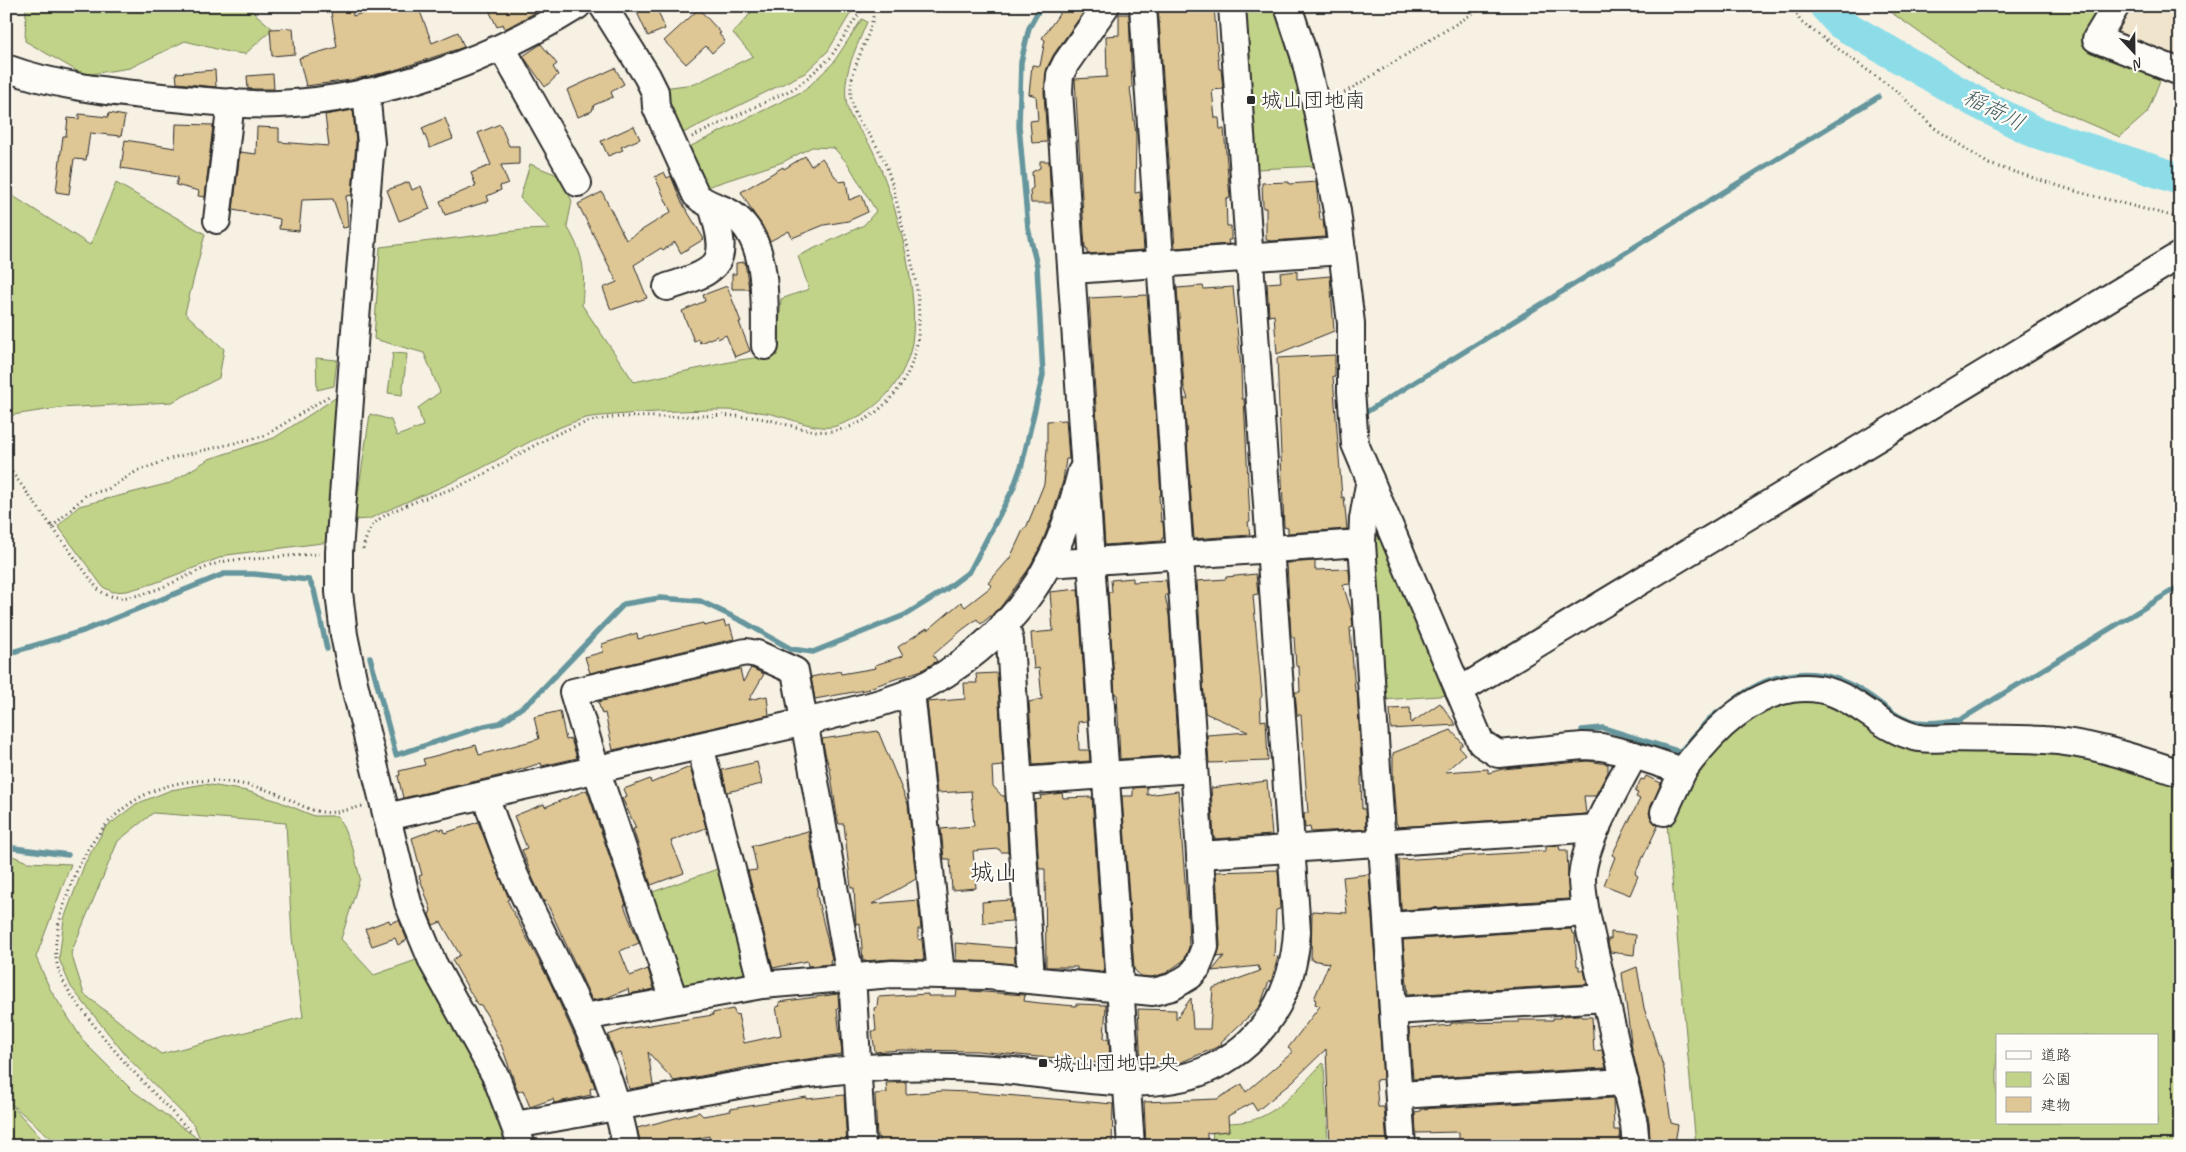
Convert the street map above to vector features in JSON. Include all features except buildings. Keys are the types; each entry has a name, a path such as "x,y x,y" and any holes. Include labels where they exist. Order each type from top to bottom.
{"street":[{"path":"603,6 625,39 655,92 656,107 696,195 703,202 732,214 749,230 758,245 763,294 765,346"},
{"path":"1106,6 1066,63 1060,75 1060,91 1131,1146"},
{"path":"584,1017 762,985 850,976 941,974 1031,980 1145,992 1162,991 1181,982 1197,968 1205,947 1200,855 1143,6"},
{"path":"366,92 371,142 351,384 351,551 339,592 344,635 406,894 416,925 433,963 496,1076 518,1135 618,1107 776,1078 857,1069 911,1066 984,1069 1127,1082 1166,1081 1206,1070 1222,1062 1242,1047 1269,1019 1284,995 1294,965 1296,948 1291,848 1232,6"},
{"path":"1288,6 1300,41 1330,172 1351,323 1351,391 1355,444 1481,743 1498,754 1583,746 1602,747 1683,771"},
{"path":"2116,6 2096,39 2180,72"},
{"path":"6,68 84,87 144,95 278,104 327,99 366,92 440,72 502,48 571,8"},
{"path":"502,48 578,183"},
{"path":"218,220 231,102"},
{"path":"667,288 699,278 718,262 722,245 712,206"},
{"path":"1073,270 1342,252"},
{"path":"1459,691 2180,256"},
{"path":"385,809 485,796 862,708 911,691 958,665 1006,622 1032,592 1048,564 1072,501 1085,455"},
{"path":"1370,479 1363,519 1362,543 1402,1146"},
{"path":"1048,564 1362,543"},
{"path":"1006,622 1010,641 1020,781 1031,980"},
{"path":"674,1000 596,769 573,692 746,652 757,654 795,671 850,976 862,1146"},
{"path":"1664,812 1683,771 1716,731 1756,701 1776,692 1812,687 1828,689 1898,730 1919,738 2046,740 2086,746 2180,773"},
{"path":"911,691 941,974"},
{"path":"700,746 762,985"},
{"path":"1634,755 1597,828 1585,862 1582,877 1586,913 1625,1082 1634,1124 1636,1146"},
{"path":"1020,781 1194,769"},
{"path":"485,796 515,877 584,1017 618,1107 626,1146"},
{"path":"1200,855 1597,828"},
{"path":"1388,926 1586,913"},
{"path":"1394,1011 1606,998"},
{"path":"1399,1095 1625,1082"}],"path":[{"path":"674,146 797,87 830,58 864,6"},
{"path":"6,464 97,588 104,595 126,599 222,562 351,551 382,517 459,486 564,431 589,421 627,417 750,417 817,431 833,431 878,412 886,405 902,384 912,364 918,340 919,320 917,285 896,193 876,144 863,129 856,116 851,99 851,82 858,55 874,17 874,6"},
{"path":"1317,110 1485,6"},
{"path":"1791,6 1801,22 1899,93 1933,127 1989,164 2078,192 2180,218"},
{"path":"52,527 86,495 108,489 137,471 176,457 264,436 351,384"},
{"path":"190,1131 111,1049 68,990 59,971 56,959 56,943 59,925 71,884 90,844 103,827 132,802 159,788 181,783 216,782 267,790 307,809 322,812 385,809"}],"shaded area":[{"path":"2125,6 2180,6 2180,65 2113,38 2111,30"}],"green space":[{"path":"26,6 246,6 273,29 245,54 228,52 185,41 130,68 84,75 25,41"},
{"path":"757,6 855,6 828,51 805,73 675,137 662,88 695,84 753,56 733,33"},
{"path":"1246,6 1278,6 1320,166 1257,169"},
{"path":"1882,6 2106,6 2088,41 2161,78 2147,113 2120,137 1985,79"},
{"path":"862,19 867,22 849,69 846,89 847,106 852,119 872,149 890,193 905,249 913,306 913,331 910,352 899,378 883,399 862,415 829,427 811,425 766,413 738,410 661,412 586,418 558,428 465,477 369,519 354,520 370,414 391,420 397,436 423,426 418,408 440,392 424,353 374,339 380,247 523,230 550,229 520,198 530,164 560,176 572,201 567,226 577,247 582,264 582,305 634,382 739,360 777,355 781,299 809,289 798,256 864,225 876,211 848,164 834,148 812,147 783,162 701,189 683,150 805,90 833,63"},
{"path":"6,183 13,196 90,245 116,183 205,234 185,313 224,349 219,378 172,402 59,408 6,416"},
{"path":"393,353 407,354 402,395 388,393"},
{"path":"316,358 337,360 334,386 317,390"},
{"path":"343,393 330,542 227,555 155,583 127,591 113,592 103,587 58,526 79,506 170,483 209,459 274,438"},
{"path":"1374,534 1380,534 1453,695 1382,700"},
{"path":"1817,695 1908,744 2046,748 2180,782 2180,1146 1696,1146 1667,824 1693,774 1721,739 1763,707"},
{"path":"204,784 247,791 314,816 338,816 353,849 360,878 341,939 374,975 419,959 492,1095 508,1146 60,1146 8,1101 48,1146 6,1146 6,853 27,862 71,864 36,957 50,989 84,1042 133,1091 201,1141 194,1125 128,1058 71,987 59,959 64,919 85,863 105,828 136,804 171,790","holes":["153,813 286,823 292,938 303,1017 161,1054 84,994 71,953 118,841"]},
{"path":"723,867 748,977 684,989 647,894"},
{"path":"1323,1063 1328,1146 1212,1146 1213,1124 1249,1121 1270,1112 1298,1089"}],"waterway":[{"path":"370,657 396,755 484,726 500,723 532,700 624,604 660,598 700,601 744,622 791,649 813,652 905,615 945,590 970,571 1013,489 1022,464 1043,375 1037,266 1028,228 1019,126 1021,62 1029,28 1041,6"},
{"name":"稲荷川","path":"1825,6 1840,23 1974,101 2035,132 2180,179"},
{"path":"1368,411 1878,97"},
{"path":"6,654 83,631 224,574 254,574 309,580 314,590 327,649"},
{"path":"1732,702 1764,682 1797,674 1814,674 1831,677 1848,684 1870,696 1897,716 1913,722 1927,723 1960,720 2180,586"},
{"path":"1582,730 1603,728 1680,752 1708,720 1721,710"},
{"path":"6,847 68,855"}],"place":[{"name":"城山団地南","path":"1251,100"},
{"name":"城山団地中央","path":"1043,1063"}],"district":[{"name":"城山","path":"994,872"}]}
